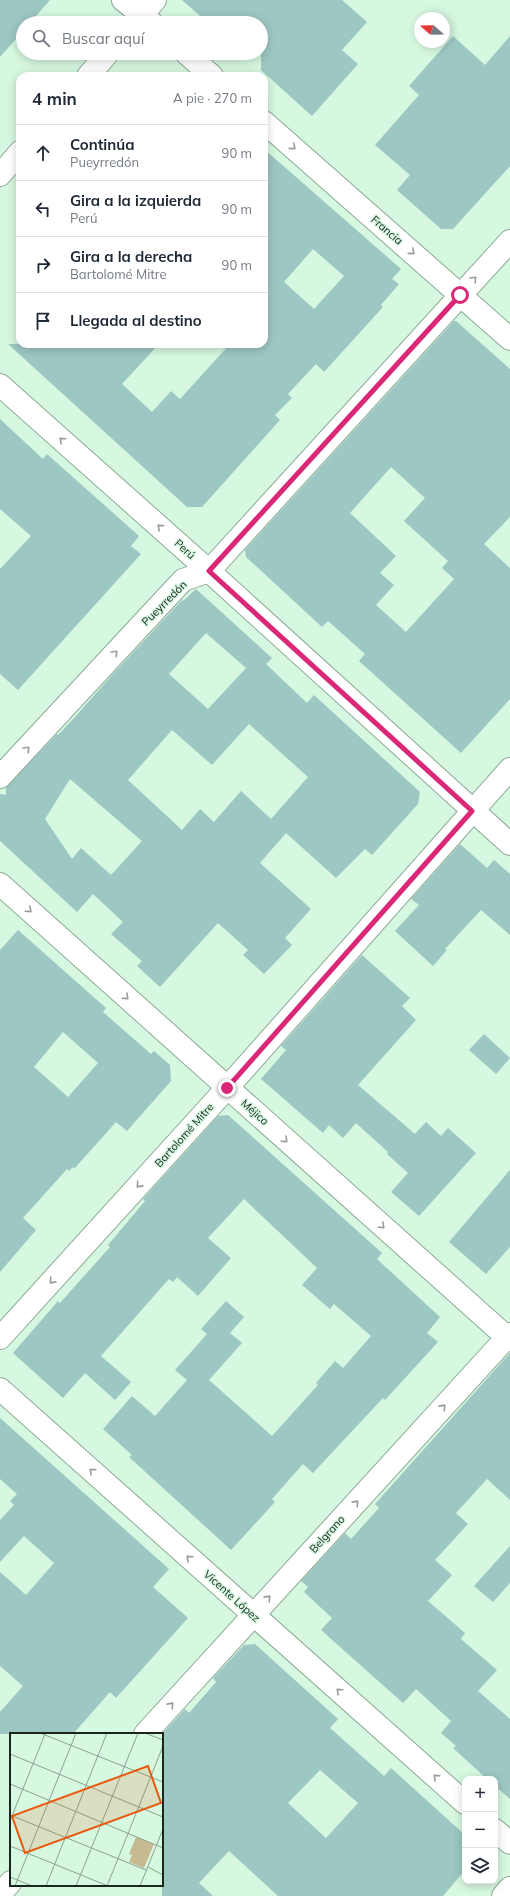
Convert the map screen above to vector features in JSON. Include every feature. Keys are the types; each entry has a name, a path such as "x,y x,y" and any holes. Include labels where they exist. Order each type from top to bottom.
{"street":[{"path":"123,0 146,15"},
{"path":"91,72 102,60"},
{"path":"194,60 207,72"},
{"name":"Francia","path":"268,126 510,339"},
{"path":"0,175 16,157"},
{"name":"Pueyrredón","path":"0,777 183,580 209,571 510,241"},
{"name":"Perú","path":"0,385 209,571 510,844"},
{"name":"Bartolomé Mitre","path":"0,1338 227,1088 510,769"},
{"name":"Méjico","path":"0,884 227,1088 509,1337"},
{"name":"Belgrano","path":"146,1733 509,1337"},
{"name":"Vicente López","path":"0,1389 462,1800"},
{"path":"498,1833 510,1843"},
{"path":"503,1896 510,1888"}],"building":[{"path":"0,0 50,0 36,16 16,16 16,39 0,57"},
{"path":"182,0 342,0 367,22 342,50 358,64 312,116 268,76 268,72 263,72 261,70 261,60 268,60 268,16 200,16"},
{"path":"453,36 485,65 510,36 510,166 453,229 441,229 397,190 410,175 375,145 419,95 409,86 442,48 450,48 450,39"},
{"path":"268,153 401,269 392,279 399,284 381,305 383,307 324,372 316,364 288,394 292,398 275,415 280,420 202,507 187,507 8,344 16,344 16,348 155,348 122,384 152,412 171,391 180,399 226,348 268,348","holes":["313,249 344,276 314,309 284,282"]},
{"path":"454,321 456,321 510,369 510,517 484,544 510,568 510,699 461,753 359,661 365,654 328,621 322,627 246,557 245,550","holes":["391,467 425,498 404,521 448,561 442,568 454,579 406,632 376,605 394,585 380,573 396,556 350,513"]},
{"path":"0,419 43,459 47,454 139,536 131,546 141,554 18,690 0,674 0,569 31,536 0,509"},
{"path":"196,589 272,658 266,664 307,703 314,695 420,792 418,804 372,855 365,849 336,878 286,833 260,863 311,909 285,938 292,945 264,974 243,955 248,950 218,923 160,987 137,966 142,961 111,934 123,922 93,894 77,912 0,841 0,794 6,795 6,787 57,734 58,735 112,675 182,600 183,601","holes":["206,633 246,668 208,709 169,674","249,724 308,777 271,819 241,791 214,822 200,809 182,830 128,780 172,730 212,765","70,779 142,841 111,875 81,848 72,859 45,819"]},
{"path":"460,844 487,868 494,860 510,874 510,935 481,910 445,949 447,950 433,966 395,931 419,905 411,899"},
{"path":"18,930 106,1008 103,1012 151,1054 154,1051 170,1065 171,1081 127,1131 116,1122 74,1169 73,1167 69,1171 67,1169 23,1218 36,1230 0,1272 0,950","holes":["63,1032 98,1063 68,1097 34,1067"]},
{"path":"362,955 410,998 402,1006 416,1020 358,1085 415,1134 426,1122 441,1136 448,1128 476,1153 419,1216 391,1192 408,1173 387,1154 388,1152 356,1123 343,1138 329,1125 323,1133 261,1079 286,1050 281,1046"},
{"path":"484,1034 510,1058 496,1074 469,1050"},
{"path":"228,1115 382,1253 377,1259 440,1317 427,1333 438,1342 385,1400 383,1398 313,1473 303,1464 272,1499 275,1502 231,1550 129,1457 132,1455 103,1429 132,1396 155,1416 187,1380 175,1370 207,1334 201,1329 226,1301 244,1317 230,1333 242,1343 209,1380 272,1436 318,1385 316,1383 335,1361 343,1368 371,1336 334,1304 330,1309 302,1285 317,1268 244,1199 208,1238 231,1258 198,1296 177,1277 173,1282 169,1279 101,1356 131,1382 115,1400 85,1373 63,1398 13,1353 58,1301 60,1303 110,1247 108,1245 145,1201 143,1199 218,1116"},
{"path":"510,1170 510,1247 486,1274 449,1242"},
{"path":"510,1353 510,1500 487,1479 456,1513 468,1524 435,1560 452,1575 428,1601 465,1633 461,1639 497,1670 478,1691 510,1719 510,1799 498,1789 498,1776 484,1776 453,1748 456,1746 441,1733 451,1721 416,1689 403,1703 321,1630 332,1618 304,1592 308,1587 301,1581 345,1533 351,1539 379,1508 375,1504"},
{"path":"0,1418 169,1569 153,1587 188,1618 116,1698 110,1692 74,1733 0,1734 0,1712 23,1686 0,1666 0,1572 26,1595 54,1563 24,1536 0,1562 0,1520 14,1505 10,1501 17,1494 0,1479"},
{"path":"510,1546 510,1583 493,1602 474,1586"},
{"path":"255,1644 338,1719 330,1728 384,1776 391,1768 462,1832 462,1874 443,1896 278,1896 229,1851 199,1883 213,1896 162,1896 163,1733 185,1709 189,1713 216,1682 213,1678 244,1645","holes":["320,1770 358,1803 326,1838 288,1803"]}],"route":[{"path":"227,1088 472,811 209,571 460,295"}]}
